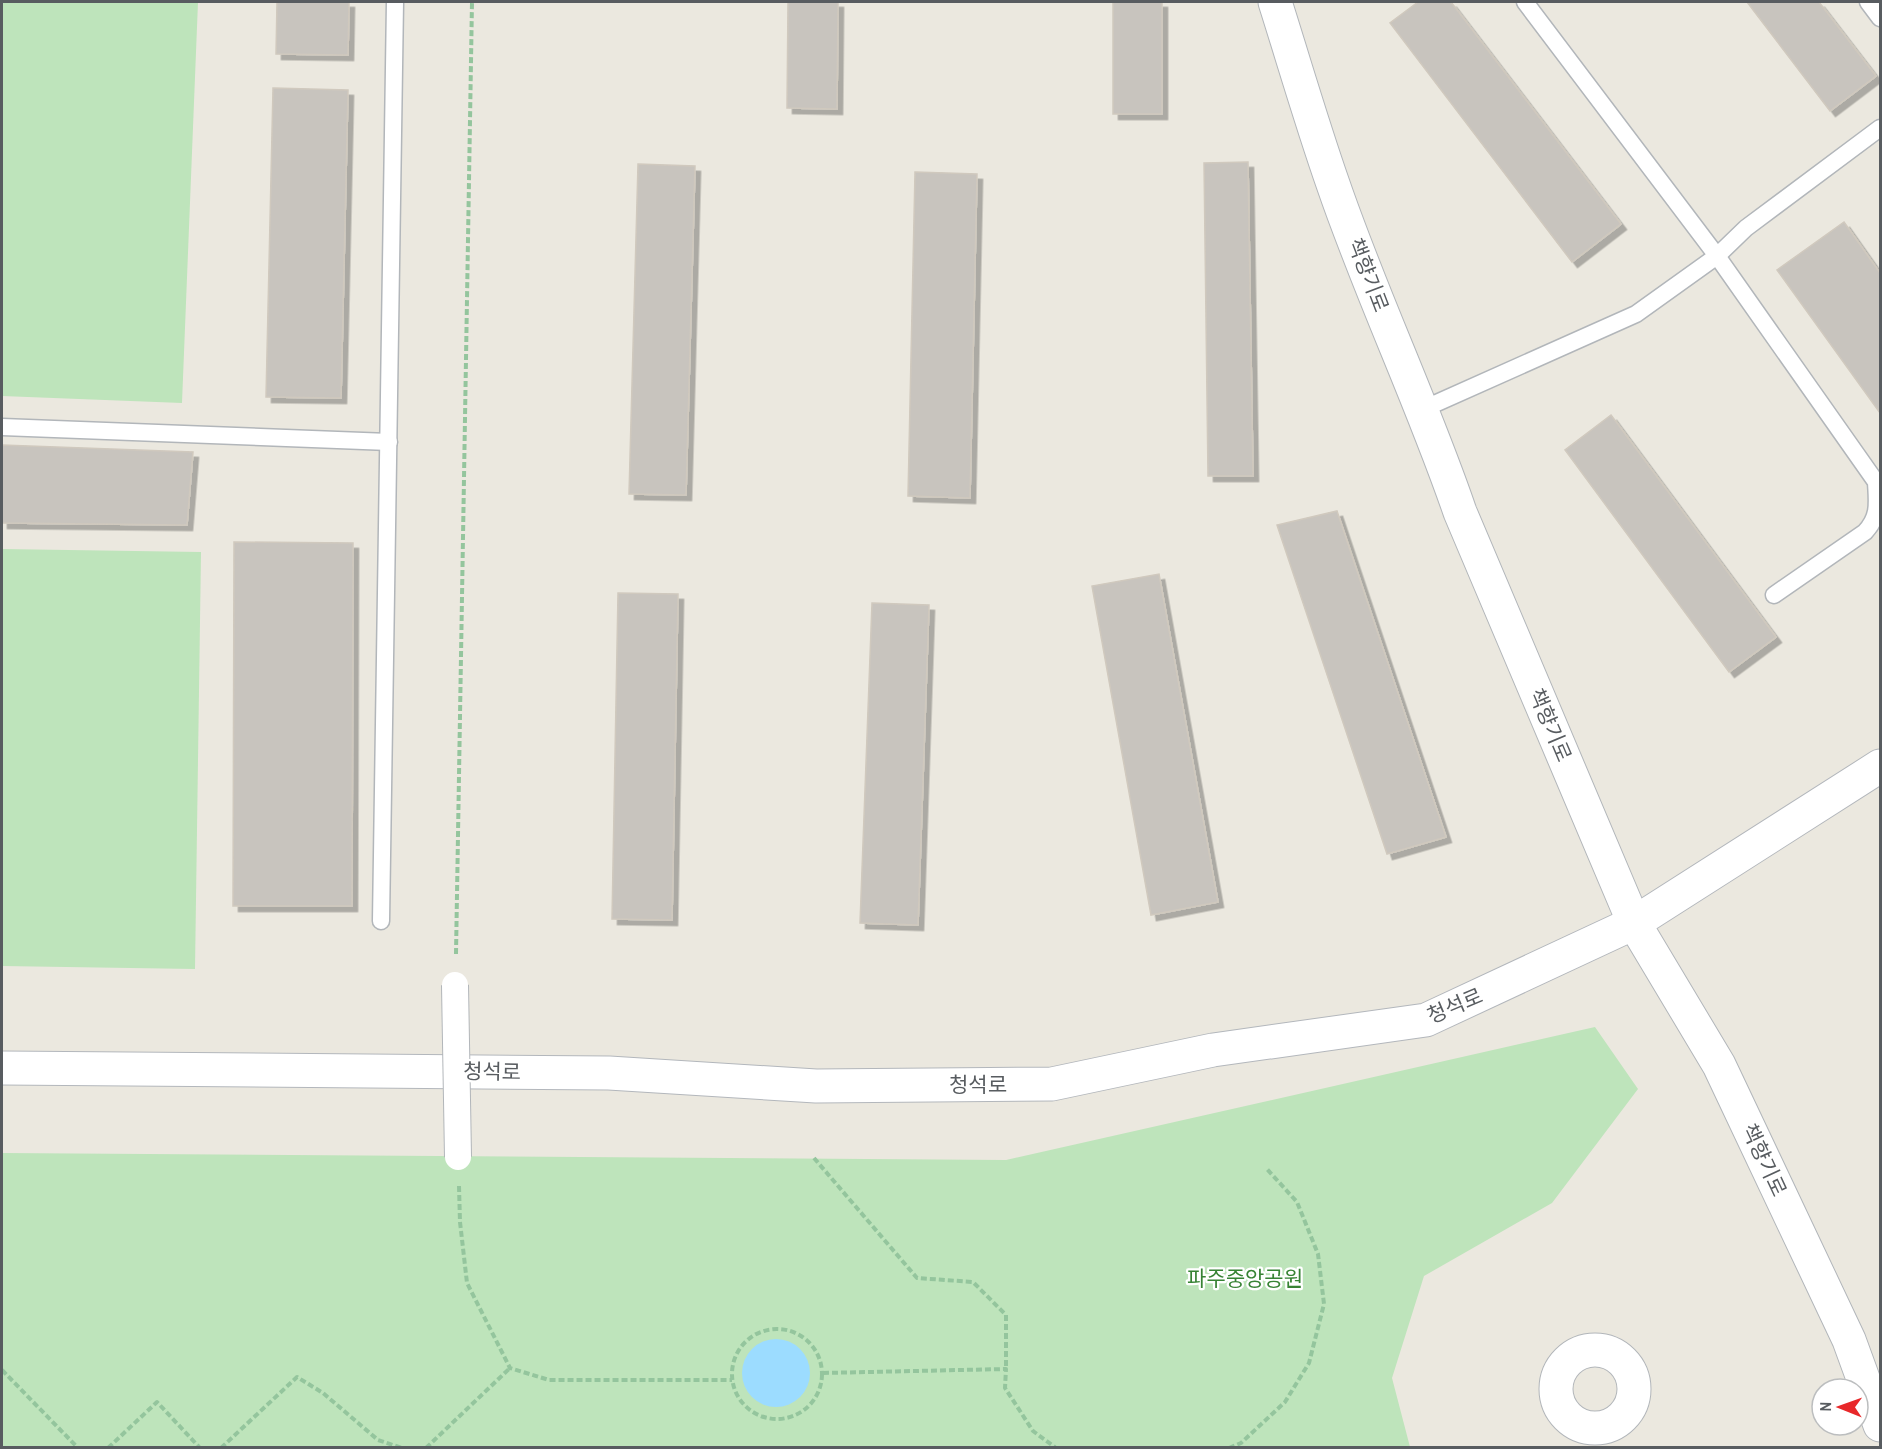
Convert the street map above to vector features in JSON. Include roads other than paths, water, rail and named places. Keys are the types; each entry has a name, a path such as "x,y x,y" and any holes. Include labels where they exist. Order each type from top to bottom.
{"main road":[{"name":"책향기로","path":"1275,2 1333,185 1440,454 1460,512 1634,923 1719,1065 1849,1340 1881,1425"},
{"name":"청석로","path":"2,1068 609,1073 816,1086 1052,1084 1213,1050 1426,1020 1634,923 1881,766"}],"street":[{"path":"455,985 458,1156"}],"lane":[{"path":"381,921 395,2"},
{"path":"1525,2 1717,256 1876,482 1875,521 1865,532 1774,595"},
{"path":"1868,2 1881,18"},
{"path":"1421,410 1636,314 1717,256 1746,228 1881,128"},
{"path":"2,426 388,442"}],"water":[{"path":"783,1339 795,1345 804,1354 810,1366 808,1386 800,1397 783,1407 769,1407 752,1397 744,1386 742,1366 752,1349 763,1341"}],"park label":[{"name":"파주중앙공원","path":"1245,1279"}]}
